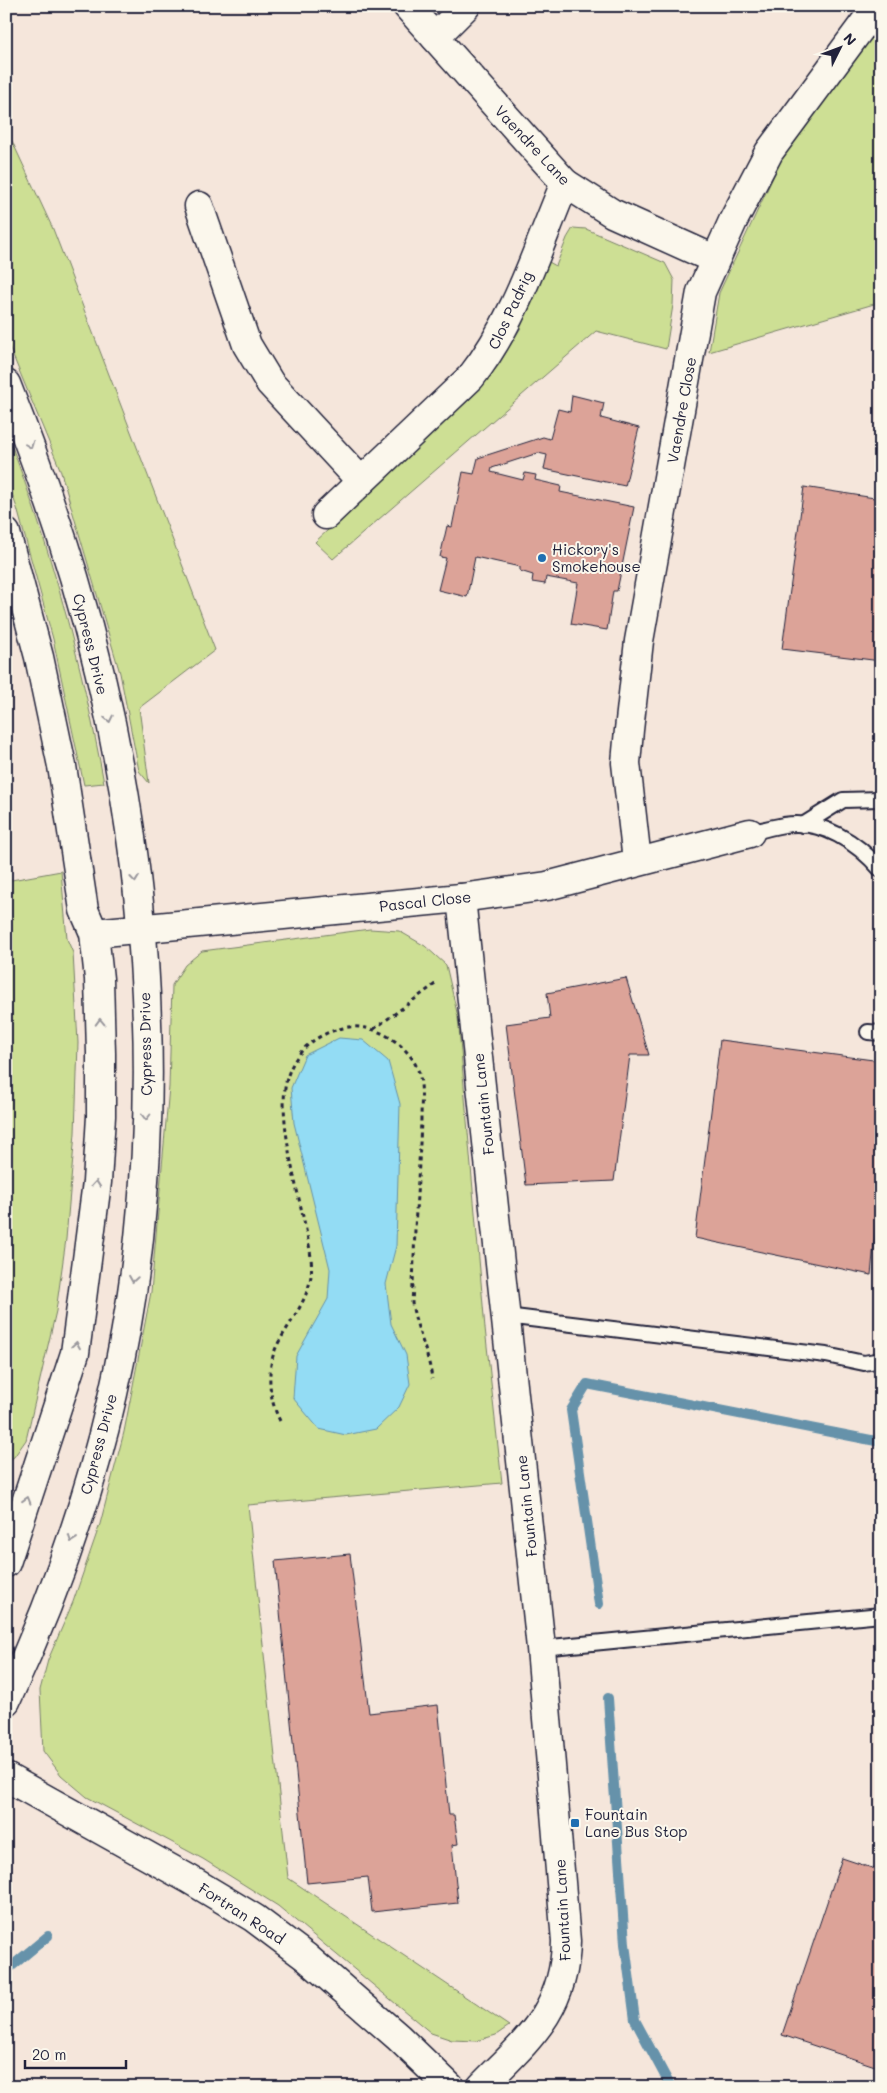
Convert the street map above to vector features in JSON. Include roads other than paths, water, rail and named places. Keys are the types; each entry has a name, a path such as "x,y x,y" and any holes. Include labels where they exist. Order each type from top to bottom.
{"street":[{"name":"Vaendre Lane","path":"407,6 565,183 612,213 714,259"},
{"path":"435,37 466,6"},
{"name":"Vaendre Close","path":"637,861 626,764 639,641 701,292 714,259 770,152 877,6"},
{"name":"Clos Padrig","path":"326,515 471,377 490,354 504,330 565,183"},
{"path":"199,206 247,345 270,383 361,481"},
{"name":"Cypress Drive","path":"6,384 44,482 75,579 97,664 119,769 132,850 147,1028 146,1140 139,1238 126,1327 104,1425 77,1525 56,1586 6,1701"},
{"path":"6,533 39,657 64,775 84,910 94,933 99,988 101,1116 89,1252 75,1353 6,1563"},
{"name":"Pascal Close","path":"94,933 461,898 548,886 637,861 750,833"},
{"name":"Fountain Lane","path":"461,898 541,1648 566,1931 566,1966 558,1992 548,2014 528,2039 481,2087"},
{"name":"Fortran Road","path":"6,1777 189,1879 254,1918 306,1957 398,2037 450,2087"}],"lane":[{"path":"803,826 843,800 881,800"},
{"path":"750,833 786,824 823,828 843,837 869,856 881,870"},
{"path":"506,1316 826,1355 864,1363 881,1360"},
{"path":"541,1648 881,1616"}],"water":[{"path":"339,1038 363,1040 388,1061 400,1104 396,1246 386,1284 391,1324 406,1355 410,1384 399,1407 376,1429 346,1435 319,1429 293,1398 296,1356 328,1299 330,1269 294,1123 291,1088 305,1055"}],"waterway":[{"path":"599,1604 571,1410 587,1384 881,1442"},
{"path":"608,1698 625,1944 635,2020 671,2087"},
{"path":"6,1971 48,1936"}],"place":[{"name":"Hickory's Smokehouse","path":"542,558"},
{"name":"Fountain Lane Bus Stop","path":"575,1823"}]}
